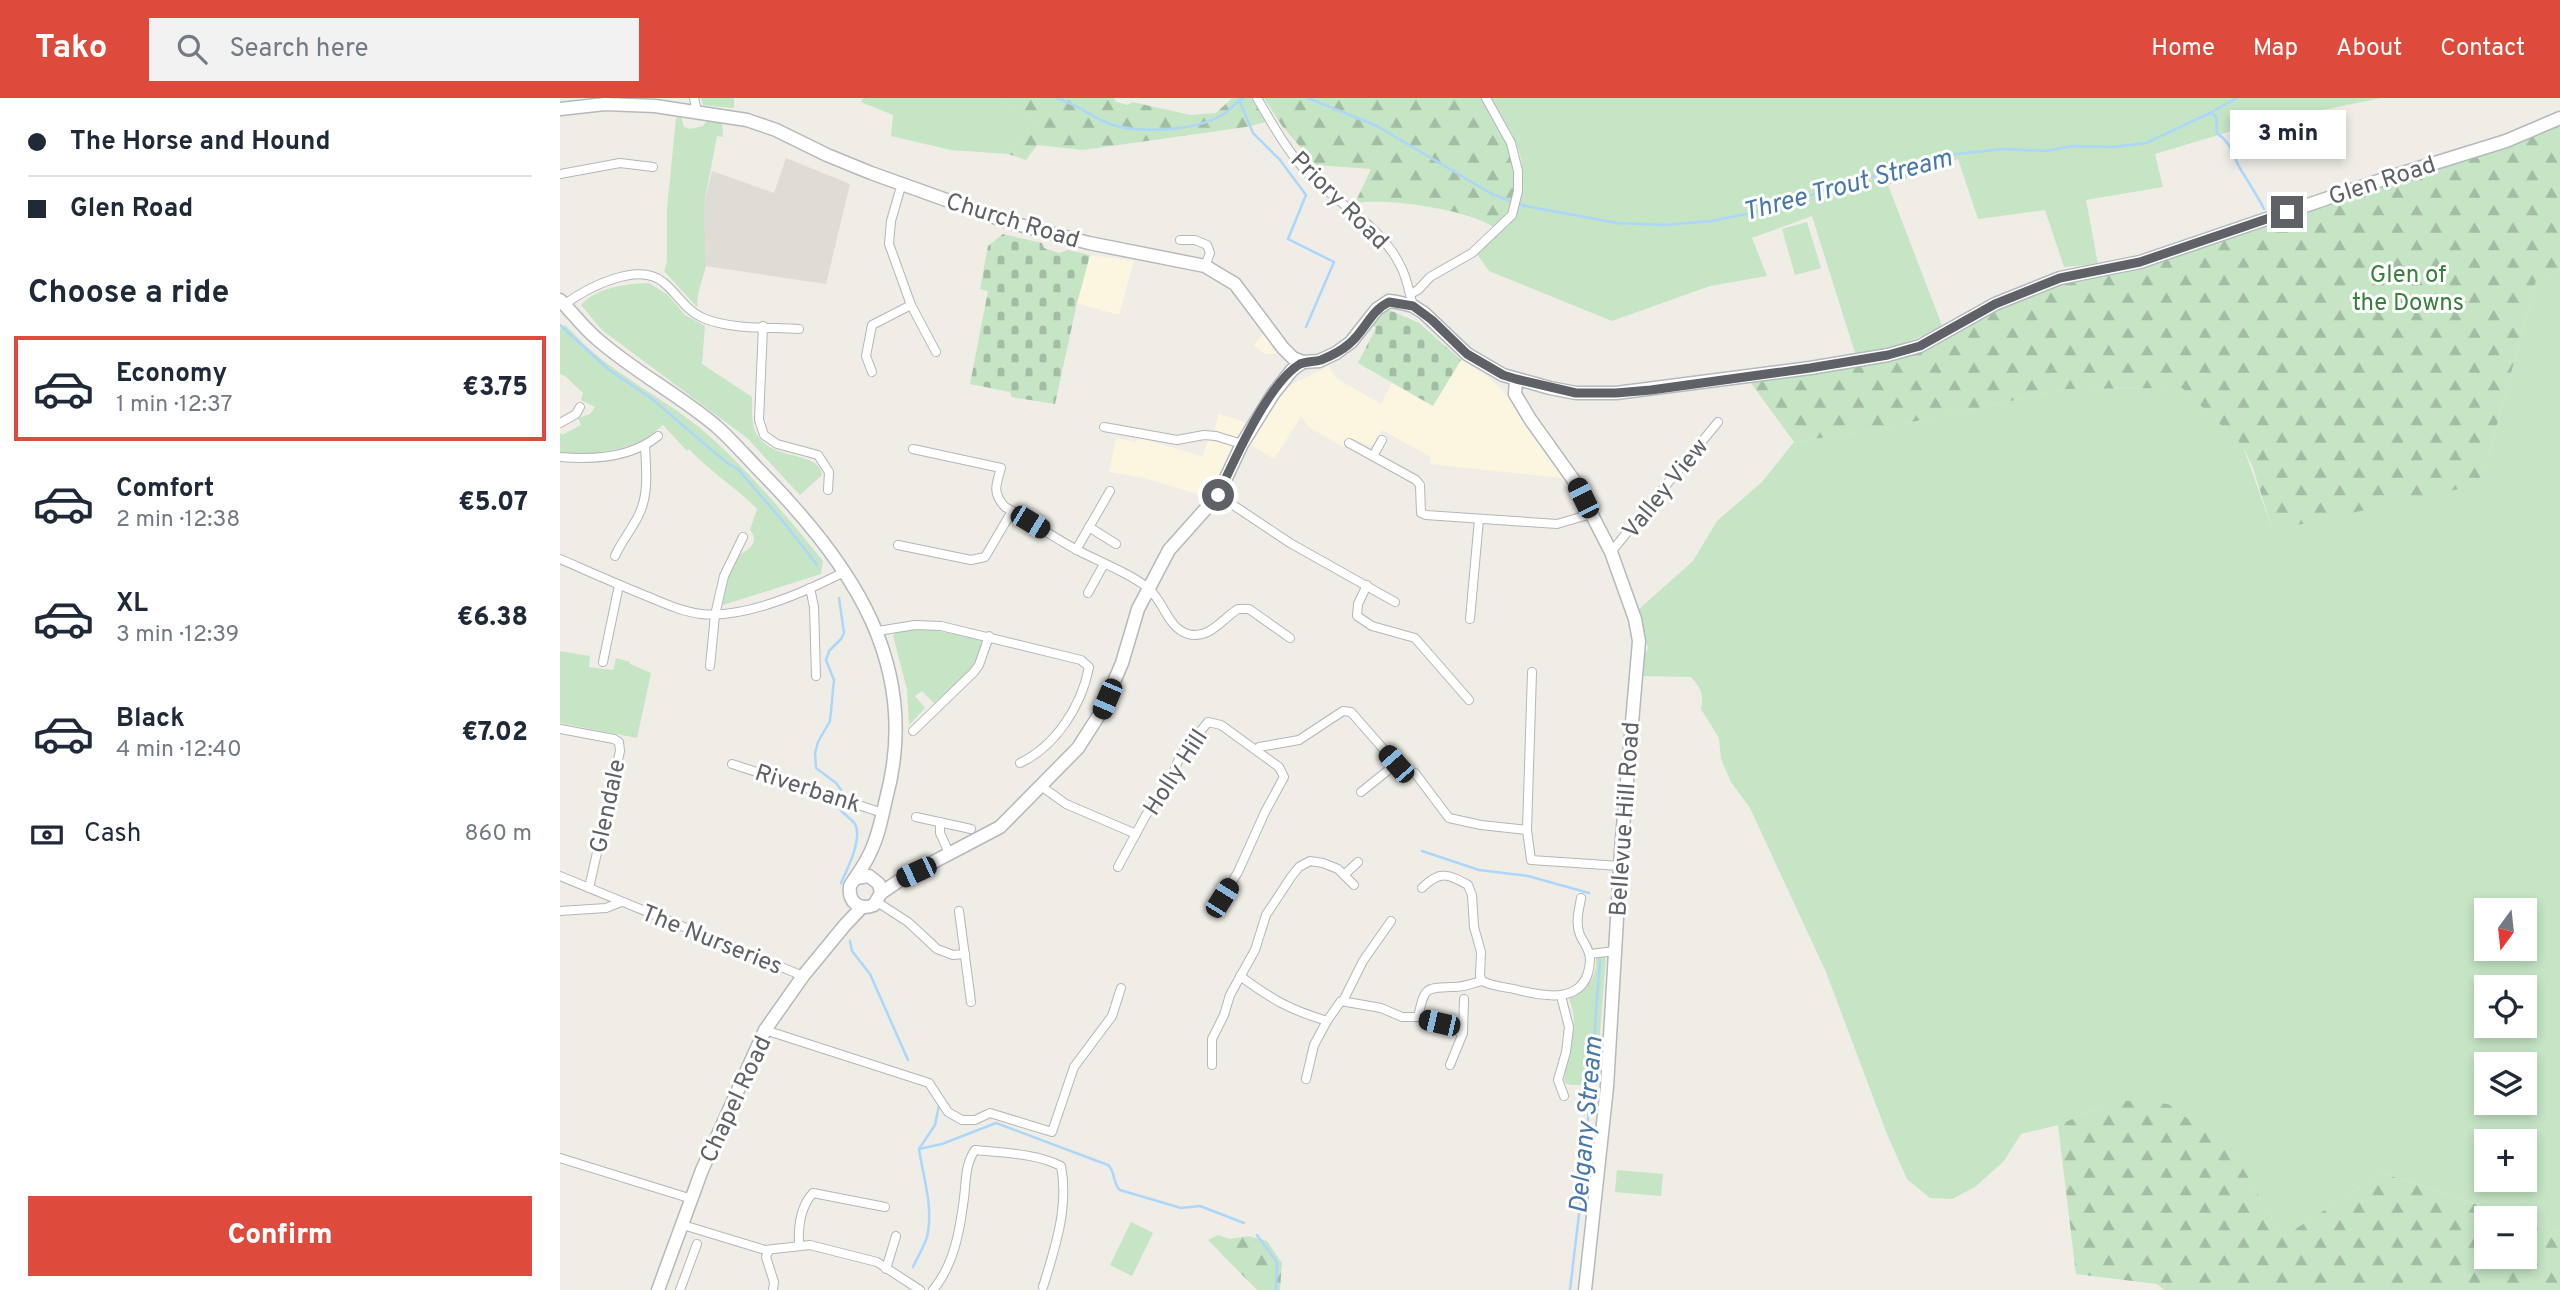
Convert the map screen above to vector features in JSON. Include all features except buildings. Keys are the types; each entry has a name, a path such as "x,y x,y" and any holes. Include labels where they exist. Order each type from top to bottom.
{"street":[{"path":"877,888 950,855 1000,827 1078,748 1101,712 1122,663 1147,587 1181,534 1218,495 1242,444 1273,394 1292,370 1303,362 1319,361 1336,354 1351,342 1383,304 1411,300 1430,277 1472,253 1512,215 1518,191 1518,171 1511,143 1486,98"},
{"name":"Priory Road","path":"1259,101 1287,149 1305,170 1327,193 1366,223 1387,245 1400,264 1411,300"},
{"name":"Church Road","path":"560,108 605,104 696,104 776,130 827,155 1005,220 1089,243 1205,266 1235,284 1283,348 1293,358 1303,362"},
{"name":"Glen Road","path":"1411,300 1467,354 1503,375 1576,393 1616,393 1749,377 1888,355 1920,346 1995,304 2060,278 2140,262 2393,176 2506,141 2560,118"},
{"path":"560,174 620,163 653,167"},
{"path":"902,183 891,221 889,244 911,305 936,352"},
{"path":"1180,240 1195,240 1207,245 1210,253 1205,266"},
{"path":"799,329 726,324 704,318 689,310 663,282 642,274 603,282 562,302 596,338 716,426 789,500 844,572 878,631 891,679 897,725 892,778 883,813 871,853 850,886 857,904 870,906 877,888 871,853"},
{"path":"872,372 866,356 872,325 911,305"},
{"path":"763,326 759,420 764,435 777,444 818,455 829,472 828,490"},
{"name":"Bellevue Hill Road","path":"1516,379 1515,394 1575,482 1611,552 1635,619 1639,642 1620,866 1607,1087 1585,1290"},
{"path":"560,422 576,414 580,407"},
{"name":"Valley View","path":"1611,552 1718,422"},
{"path":"1104,427 1177,440 1204,435 1216,436 1242,444"},
{"path":"560,457 583,459 645,446 658,436"},
{"path":"1373,456 1382,440"},
{"path":"1349,443 1416,480 1420,485 1421,513 1557,524 1591,514"},
{"path":"615,556 640,513 646,491 645,446"},
{"path":"913,449 1001,468 994,488 997,499 1076,550 1147,587 1162,603 1175,627 1189,634 1210,633 1238,609 1249,609 1290,638"},
{"path":"1076,550 1110,491"},
{"path":"1218,495 1290,543 1395,602"},
{"path":"898,545 971,560 985,557 1012,511"},
{"path":"1470,619 1479,519"},
{"path":"1089,527 1116,544"},
{"path":"710,666 715,615 724,576 743,537"},
{"path":"560,559 675,607 699,614 715,615 738,612 810,588 844,572"},
{"path":"1088,593 1104,564"},
{"path":"603,662 619,585"},
{"path":"1367,585 1358,604 1357,616 1372,626 1415,638 1469,700"},
{"path":"810,588 814,607 816,676"},
{"path":"878,631 928,625 989,636 1081,660 1089,667 1086,685 1056,735 1032,757 1020,762"},
{"path":"913,731 973,673 989,636"},
{"path":"1532,672 1527,830 1531,860 1620,866"},
{"path":"1256,750 1259,747 1299,740 1343,711 1351,712 1398,766 1361,792"},
{"name":"Holly Hill","path":"1118,867 1169,784 1180,756 1208,722 1221,725 1279,767 1284,777 1238,873 1222,898"},
{"name":"Glendale","path":"560,729 614,738 619,742 620,751 589,888"},
{"name":"Riverbank","path":"732,764 883,813"},
{"path":"1415,773 1449,818 1527,830"},
{"name":"Holly Hill","path":"1041,786 1066,804 1136,834"},
{"path":"916,817 971,829"},
{"path":"940,822 940,833 950,855"},
{"path":"1212,1065 1212,1039 1224,1016 1230,995 1255,950 1266,915 1299,867 1310,861 1323,863 1338,869 1354,885"},
{"path":"1344,875 1358,862"},
{"path":"1422,888 1432,878 1442,875 1453,876 1468,885 1481,953 1482,981"},
{"name":"The Nurseries","path":"560,876 803,976"},
{"path":"856,878 864,876 937,949 953,955 965,954"},
{"path":"1418,1017 1425,993 1435,986 1458,988 1482,981 1531,994 1561,996 1576,990 1588,972 1590,954 1580,934 1577,920 1581,898"},
{"name":"The Nurseries","path":"560,911 606,908 621,902"},
{"name":"Chapel Road","path":"658,1290 702,1170 765,1030 803,976 845,925 857,904"},
{"path":"959,911 971,1002"},
{"path":"1306,1079 1314,1045 1327,1021 1343,1001 1363,961 1391,921"},
{"path":"1590,954 1615,951"},
{"path":"1240,976 1274,1001 1295,1012 1327,1021"},
{"path":"765,1030 929,1083 948,1112 962,1120 975,1120 990,1113 1052,1132 1074,1067 1112,1016 1121,988"},
{"path":"1561,996 1569,1027 1566,1052 1558,1080 1564,1097"},
{"path":"1450,1065 1463,1033 1464,999"},
{"path":"1343,1001 1381,1008 1402,1017 1418,1017 1463,1033"},
{"path":"933,1290 944,1277 953,1253 963,1208 969,1158 975,1150 1030,1156 1061,1166 1063,1204 1056,1246 1043,1287"},
{"path":"560,1158 692,1199"},
{"path":"799,1245 802,1212 813,1193 885,1208"},
{"path":"683,1225 733,1242 769,1250 810,1245 877,1262 920,1290"},
{"path":"886,1269 896,1236"},
{"path":"680,1290 696,1244"},
{"path":"769,1250 766,1258 774,1290"}],"shaded area":[{"path":"786,158 850,184 826,284 706,266 704,204 712,171 774,193"},
{"path":"1090,255 1134,261 1119,315 1077,303"},
{"path":"1263,334 1277,354 1265,354 1254,345"},
{"path":"1461,360 1486,375 1510,398 1562,478 1430,464 1431,457 1382,430 1371,446 1350,438 1344,447 1310,428 1301,417 1274,459 1247,442 1283,389 1329,366 1336,378 1381,404 1392,383 1432,406"},
{"path":"1219,414 1246,422 1237,440 1213,433"},
{"path":"1116,438 1135,442 1139,438 1202,456 1208,440 1234,447 1215,491 1208,497 1144,478 1109,472"}],"green space":[{"path":"701,98 734,98 734,108 703,105"},
{"path":"863,98 994,98 1038,122 1023,134 1008,154 951,150 891,136 893,115 861,102"},
{"path":"994,98 1114,98 1116,102 1128,105 1132,102 1191,115 1216,113 1232,98 1251,98 1266,122 1083,150 1037,145 1026,160 1008,154 1023,134 1038,122"},
{"path":"1264,98 1482,98 1504,134 1515,165 1516,180 1510,214 1494,227 1465,215 1426,206 1387,202 1355,203 1371,169 1316,165 1282,126"},
{"path":"1489,98 2381,98 2255,124 2155,154 2163,187 2086,200 2098,264 2064,267 2045,210 1978,219 1958,159 1888,185 1943,328 1886,350 1855,353 1812,216 1752,238 1767,276 1710,286 1612,321 1489,271 1477,254 1514,218 1521,200 1523,179 1516,144"},
{"path":"681,116 684,127 690,129 703,126 708,119 722,121 723,137 717,136 704,204 706,266 697,307 664,271 667,262 667,209 676,118"},
{"name":"Glen of the Downs","path":"2560,121 2560,269 2536,281 2481,484 2289,527 2274,535 2253,468 2243,446 2182,388 2067,389 1879,429 1794,442 1748,379 1867,362 1935,346 1996,309 2062,283 2123,273 2202,248 2488,153"},
{"path":"1807,222 1821,268 1795,275 1782,229"},
{"path":"1003,234 1042,243 1044,248 1059,253 1068,250 1090,255 1055,404 1012,397 1010,392 970,384 988,291 980,289 988,246"},
{"path":"2560,269 2560,1232 2537,1225 2537,1206 2481,1206 2382,1173 2283,1237 2234,1153 2116,1100 2058,1125 2021,1134 2004,1161 1975,1187 1952,1199 1930,1198 1907,1179 1887,1134 1826,972 1750,808 1731,782 1721,759 1719,738 1701,709 1702,696 1699,688 1691,677 1641,676 1642,660 1648,648 1638,610 1693,561 1717,521 1762,482 1794,442 1879,429 2067,389 2182,388 2243,446 2274,534 2289,527 2484,473 2536,281"},
{"path":"649,283 668,295 685,315 705,326 702,364 752,397 754,427 762,441 771,448 803,458 819,467 822,475 800,495 747,438 602,330 581,305 603,290"},
{"path":"1387,309 1419,323 1461,360 1433,406 1358,363 1376,328 1371,324"},
{"path":"565,325 599,357 700,428 733,459 780,509 823,561 821,574 723,605 721,601 724,585 738,555 750,548 754,542 750,530 757,509 749,501 689,449 687,451 663,425 642,440 622,448 589,453 560,453 560,433 562,435 581,425 578,418 590,414 595,407 581,400 583,393 560,374 560,329"},
{"path":"902,630 933,630 981,639 981,649 972,667 934,703 922,691 915,696 925,708 909,725 907,689 893,636"},
{"path":"560,651 590,656 589,667 613,670 616,658 651,673 637,738 560,723"},
{"path":"1606,955 1596,1085 1571,1085 1565,1083 1564,1079 1574,1021 1569,998 1590,982 1595,971 1596,957"},
{"path":"2116,1100 2168,1104 2234,1153 2283,1237 2382,1173 2481,1206 2474,1206 2474,1269 2537,1269 2537,1225 2560,1232 2560,1290 2164,1290 2157,1284 2076,1274 2058,1125"},
{"path":"1617,1170 1663,1174 1661,1196 1615,1192"},
{"path":"1131,1222 1153,1233 1132,1276 1110,1265"},
{"path":"1218,1235 1230,1239 1248,1236 1267,1241 1282,1263 1280,1290 1257,1290 1208,1240"}],"waterway":[{"name":"Three Trout Stream","path":"1056,98 1110,124 1152,130 1197,125 1225,113 1244,98"},
{"name":"Three Trout Stream","path":"1308,98 1377,126 1492,194 1525,206 1617,223 1664,225 1712,221 1775,208 1826,190 1947,155 2003,149 2046,151 2073,146 2112,147 2146,143 2237,98"},
{"name":"Delgany Stream","path":"1239,100 1253,133 1280,160 1306,195 1288,239 1334,262 1306,327"},
{"path":"2210,113 2216,116 2217,133 2230,146 2264,209"},
{"path":"560,325 608,369 652,399 727,463 738,469 817,565"},
{"path":"839,598 844,633 829,651 826,660 834,680 830,721 815,753 816,768 841,790"},
{"path":"839,808 855,824 857,830 853,854 841,883"},
{"name":"Delgany Stream","path":"1422,851 1479,870 1528,876 1589,893"},
{"path":"850,941 852,951 870,974 908,1060"},
{"name":"Delgany Stream","path":"1570,1290 1584,1172 1600,960"},
{"path":"913,1267 926,1241 929,1226 929,1203 919,1149 935,1125 939,1105"},
{"path":"919,1149 942,1144 996,1123 1108,1165 1120,1190 1181,1208 1200,1206 1244,1223"},
{"path":"1257,1235 1277,1262 1276,1290"}],"route":[{"path":"1218,495 1242,444 1273,394 1292,370 1303,362 1319,361 1336,354 1358,335 1377,309 1389,302 1413,306 1424,313 1467,354 1503,375 1576,393 1651,390 1888,355 1920,346 1995,304 2060,278 2140,262 2287,212"}]}
